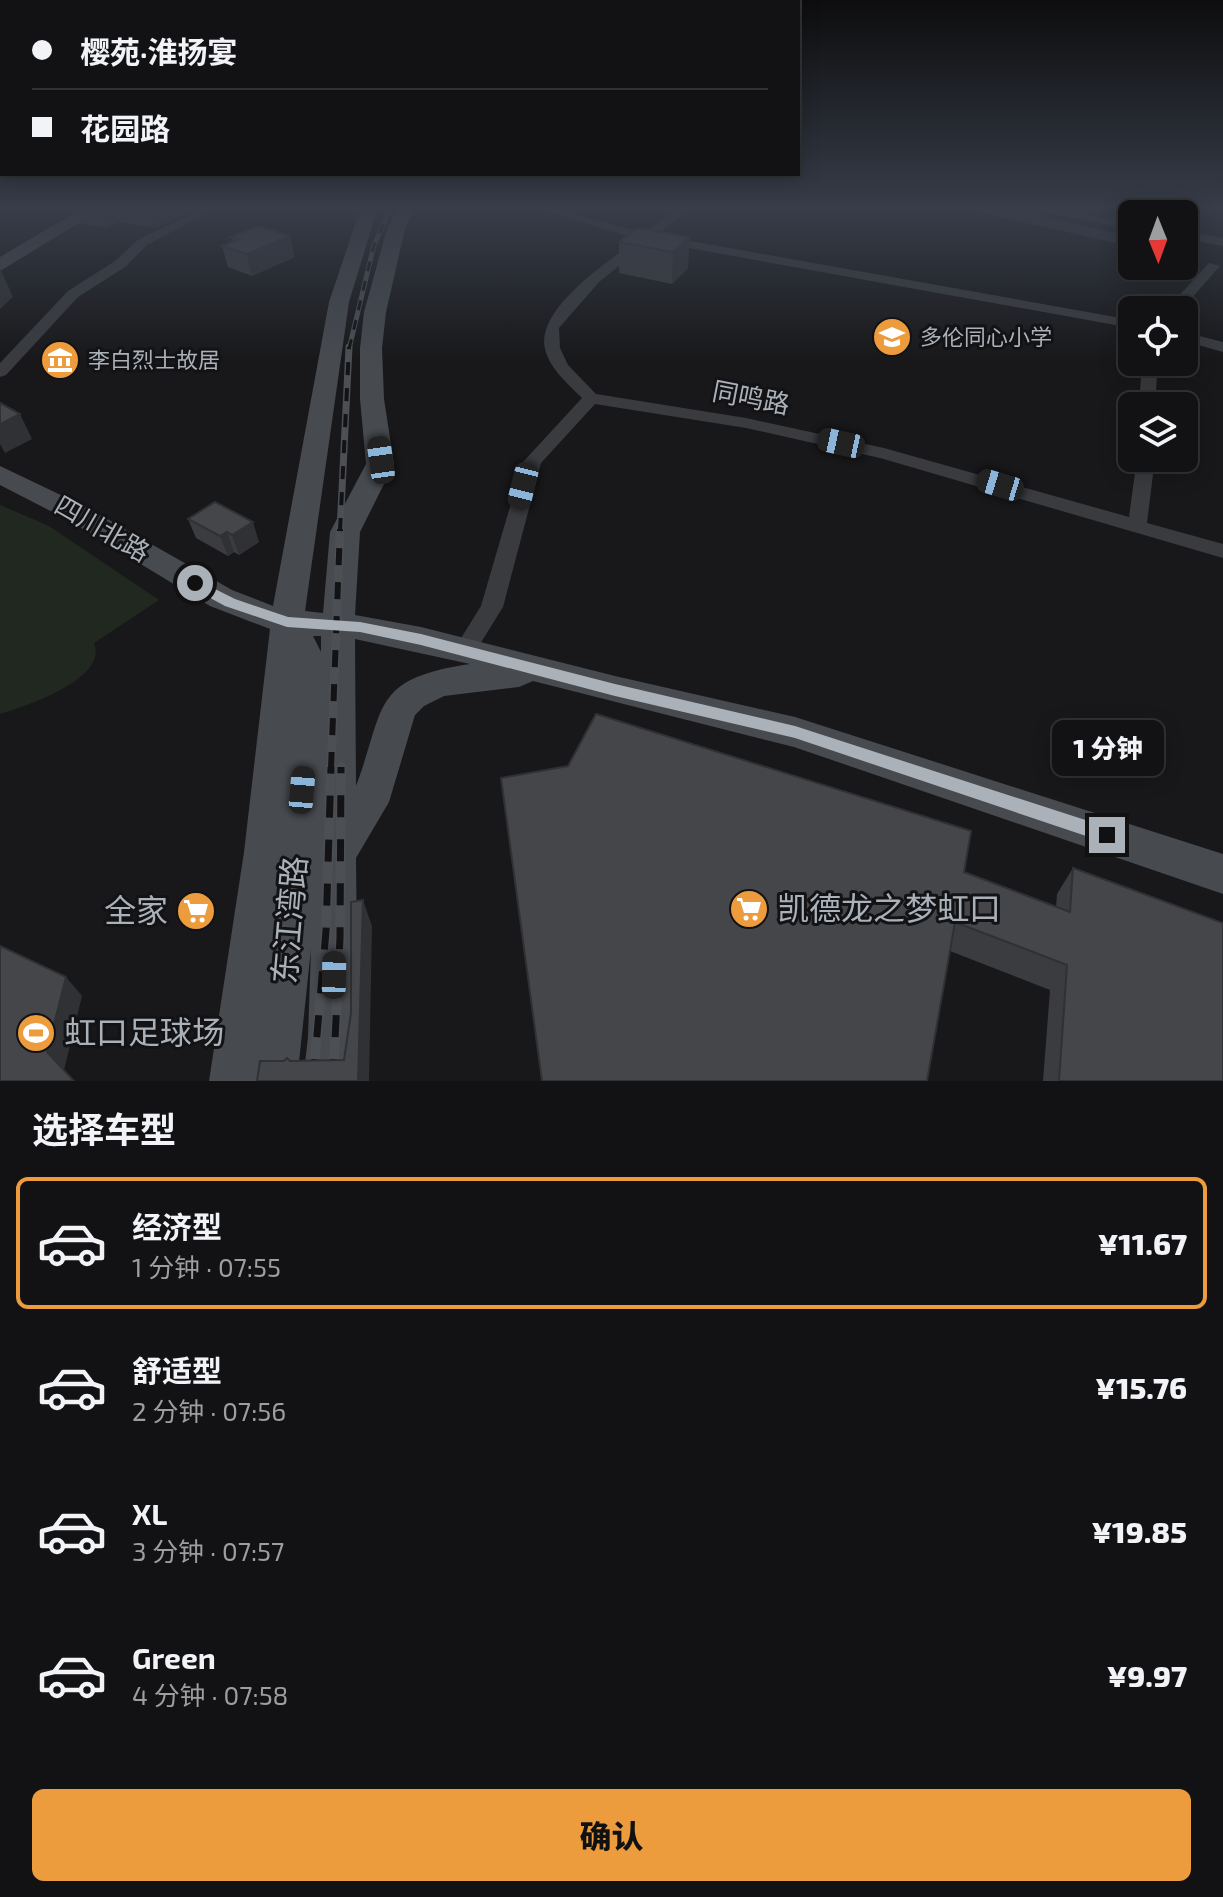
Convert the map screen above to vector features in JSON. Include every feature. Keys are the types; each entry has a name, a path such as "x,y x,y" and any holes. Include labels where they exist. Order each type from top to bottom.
{"main road":[{"name":"东江湾路","path":"234,1081 265,852 287,622 339,302 352,260"},
{"path":"328,1081 333,1037 338,625 347,526 380,464 372,399 371,348 386,260"},
{"name":"四川北路","path":"0,474 78,514 221,598 287,622 379,630 795,732 1223,874"},
{"name":"东江湾路","path":"272,1081 287,960 311,686 308,662 300,641 287,622"},
{"path":"336,851 358,826 372,798 401,706 419,692 452,681 543,672"}],"street":[{"path":"0,372 19,348 46,326 55,311 70,297 124,260"},
{"path":"464,651 492,607 532,462 591,398 561,367 552,348 552,328 583,289 617,260"},
{"path":"776,260 1118,321"},
{"path":"1186,296 1214,266"},
{"path":"1198,340 1223,347"},
{"name":"同鸣路","path":"591,398 746,423 884,453 1223,551"},
{"path":"1137,527 1144,472"}],"shaded area":[{"path":"0,505 49,526 159,600 94,643 95,656 89,668 77,679 44,698 0,714"}],"building":[{"path":"0,403 20,414 0,424"},
{"path":"215,502 253,522 232,535 227,532 220,536 188,519"},
{"name":"凯德龙之梦虹口","path":"596,714 971,831 964,872 1070,912 1073,868 1223,923 1223,1081 1059,1081 1067,965 955,922 927,1081 542,1081 501,778 568,766"},
{"path":"363,900 358,1081 257,1081 260,1061 284,1061 287,1058 290,1061 344,1060 351,1013 351,902"},
{"name":"虹口足球场","path":"0,946 66,977 47,1052 74,1081 0,1081"}],"railway":[{"path":"349,349 370,260"},
{"path":"340,531 349,347"},
{"path":"331,769 340,529"},
{"path":"313,1081 326,931 331,767"},
{"path":"333,1081 340,938 341,767"}],"place":[{"name":"多伦同心小学","path":"892,337"},
{"name":"李白烈士故居","path":"60,360"},
{"name":"凯德龙之梦虹口","path":"749,909"},
{"name":"全家","path":"196,911"},
{"name":"虹口足球场","path":"36,1033"}],"route":[{"path":"195,583 230,602 287,622 360,627 421,639 615,690 795,732 1107,835"}]}
